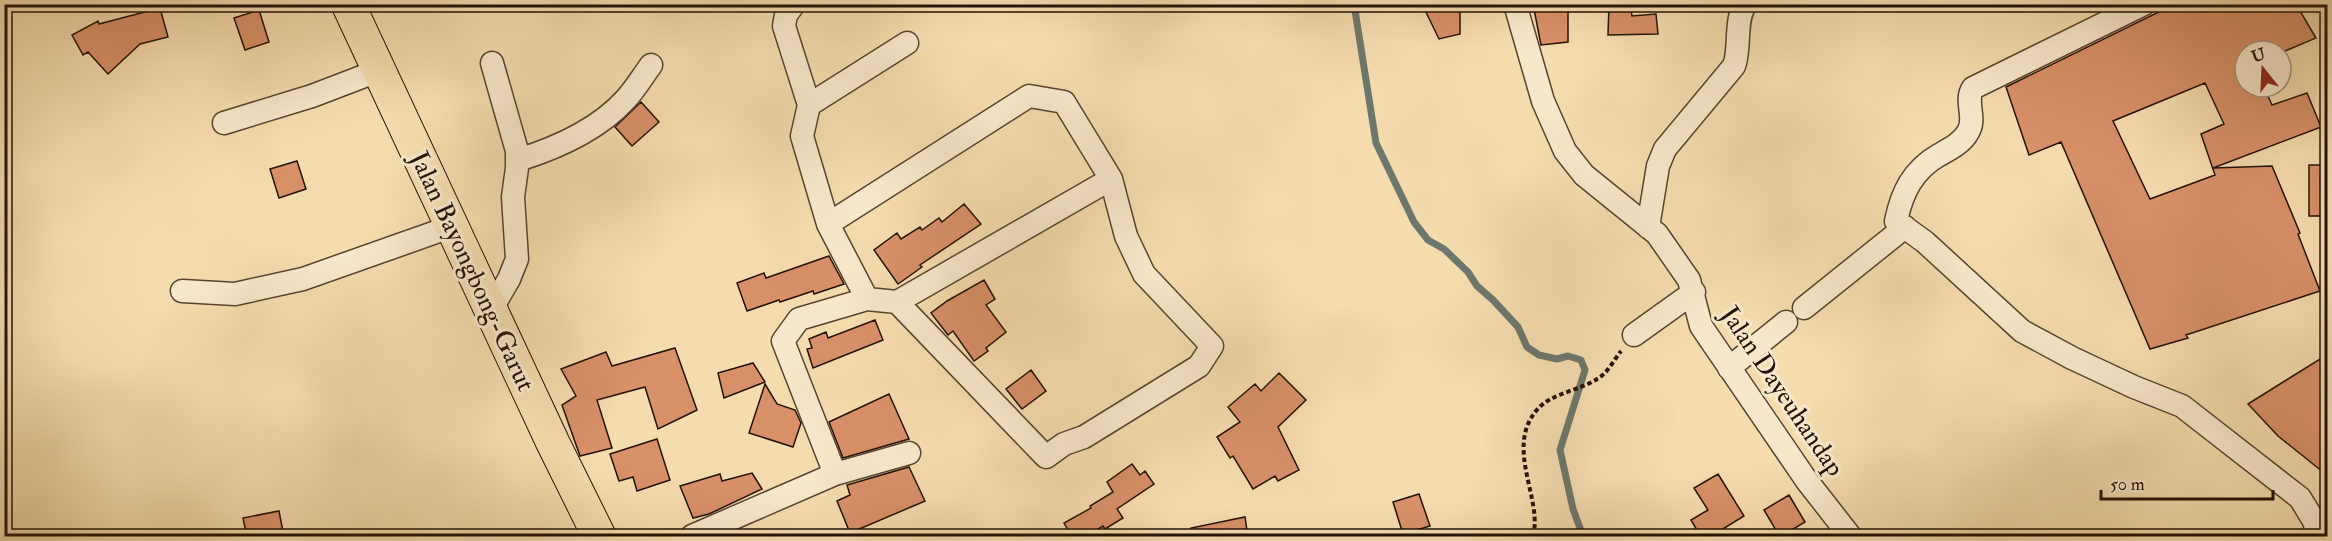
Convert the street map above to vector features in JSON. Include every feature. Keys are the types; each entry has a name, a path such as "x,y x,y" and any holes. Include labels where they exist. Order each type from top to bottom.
{"main road":[{"name":"Jalan Bayongbong-Garut","path":"348,4 599,537"}],"street":[{"path":"794,4 786,15 784,26 809,105 802,136 828,224 867,299"},
{"name":"Jalan Dayeuhandap","path":"1515,4 1542,101 1565,151 1584,175 1653,230 1691,286 1701,327 1808,481 1850,537"},
{"path":"1653,230 1661,157 1670,141 1734,66 1741,11 1746,4"},
{"path":"2144,4 1973,88 1969,98 1972,119 1967,134 1956,145 1929,160 1913,176 1900,200 1896,221 1925,242 2022,330 2072,358 2182,406 2300,498 2314,521 2318,537"},
{"path":"809,105 907,43"},
{"path":"491,310 509,279 517,259 513,197 518,160 492,63"},
{"path":"518,160 553,148 598,123 627,98 651,65"},
{"path":"224,123 312,96 380,70"},
{"path":"828,224 1029,96 1064,102 1111,179 1126,236 1144,274 1212,345 1199,366 1084,437 1064,444 1046,457 897,302"},
{"path":"835,474 783,341 799,319 867,299 897,302 1111,179"},
{"path":"182,291 235,294 303,279 453,226"},
{"path":"1729,368 1905,227"},
{"path":"1634,336 1691,286"},
{"path":"692,537 835,474 909,453"}],"path":[{"path":"1533,537 1534,513 1524,462 1527,426 1537,409 1551,400 1599,379 1634,336"}],"building":[{"path":"1422,4 1460,4 1460,34 1439,39"},
{"path":"1533,4 1568,4 1568,42 1541,45"},
{"path":"1609,4 1630,4 1632,16 1656,14 1658,34 1608,35"},
{"path":"2175,4 2296,4 2316,38 2293,48 2293,39 2233,39 2233,99 2269,99 2272,105 2307,93 2321,127 2213,168 2272,166 2300,233 2298,234 2320,291 2186,335 2188,338 2150,349 2061,142 2029,155 2006,87","holes":["2205,83 2224,124 2201,134 2215,175 2150,199 2113,121"]},
{"path":"160,8 168,37 140,44 108,74 88,52 83,55 72,35 98,21 99,24"},
{"path":"259,10 269,42 245,50 234,18"},
{"path":"641,102 659,122 632,146 615,127"},
{"path":"297,161 306,189 279,198 270,169"},
{"path":"2309,165 2328,165 2328,216 2309,216"},
{"path":"964,204 981,224 920,265 922,267 898,284 874,250 897,233 901,239 920,227 922,230 939,218 942,222"},
{"path":"829,256 844,284 814,294 813,291 780,302 779,300 747,311 737,283 764,273 766,278"},
{"path":"984,280 995,299 986,305 1006,332 986,348 988,351 974,361 953,331 948,335 931,313"},
{"path":"875,320 883,340 813,368 807,349 812,348 809,339 826,332 828,338"},
{"path":"675,348 697,410 658,429 645,387 597,400 612,448 580,456 562,405 576,396 561,369 606,352 612,366"},
{"path":"2328,354 2328,476 2278,436 2248,404"},
{"path":"753,363 765,382 724,398 718,373"},
{"path":"1031,370 1046,391 1022,409 1006,389"},
{"path":"1279,373 1306,400 1278,427 1299,470 1278,481 1275,476 1253,489 1233,456 1230,458 1217,437 1240,422 1228,407 1255,384 1261,391"},
{"path":"765,384 777,404 795,410 801,423 793,447 749,433"},
{"path":"889,394 909,439 843,458 829,422"},
{"path":"657,439 670,480 637,491 633,477 619,481 610,454"},
{"path":"1132,464 1140,475 1145,471 1154,484 1117,509 1123,518 1085,537 1072,537 1064,523 1113,492 1107,482"},
{"path":"909,467 925,501 850,533 837,501 850,495 847,485"},
{"path":"752,473 762,489 709,514 693,518 680,486 720,474 722,481"},
{"path":"1718,474 1744,516 1710,537 1701,537 1691,520 1708,510 1694,488"},
{"path":"1419,494 1430,526 1403,534 1393,502"},
{"path":"1789,495 1805,522 1780,537 1764,510"},
{"path":"279,511 284,537 247,537 243,518"},
{"path":"1245,517 1248,537 1192,537 1191,528"}],"waterway":[{"path":"1354,4 1376,143 1414,222 1428,240 1444,249 1468,272 1477,286 1518,327 1527,347 1539,355 1557,359 1568,356 1581,360 1585,370 1560,450 1573,509 1583,536"}]}
